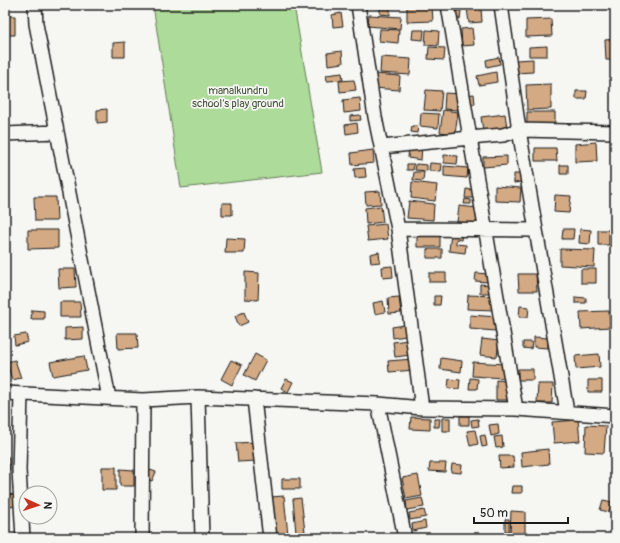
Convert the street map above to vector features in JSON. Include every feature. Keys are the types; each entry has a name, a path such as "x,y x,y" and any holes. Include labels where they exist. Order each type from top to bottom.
{"street":[{"path":"35,5 36,24 56,132 109,398"},
{"path":"358,5 375,116 398,229 422,408"},
{"path":"448,5 516,409"},
{"path":"501,5 519,130 567,412"},
{"path":"382,146 503,135 519,130 615,132"},
{"path":"5,134 56,132"},
{"path":"398,229 536,230"},
{"path":"5,393 143,400 198,398 254,399 378,404 422,408 516,409 615,416"},
{"path":"21,394 19,470 23,538"},
{"path":"198,398 202,538"},
{"path":"254,399 270,538"},
{"path":"142,538 143,400"},
{"path":"378,404 405,538"}],"green space":[{"name":"manalkundru school's play ground","path":"153,5 294,5 322,172 181,188"}],"building":[{"path":"320,5 345,5 345,6 320,7"},
{"path":"407,6 432,6 433,21 407,22"},
{"path":"481,7 482,22 469,23 467,8"},
{"path":"380,8 390,8 390,15 380,14"},
{"path":"453,11 461,11 460,19 452,19"},
{"path":"341,13 343,26 333,27 332,15"},
{"path":"369,15 401,17 400,29 368,26"},
{"path":"5,16 15,16 15,35 6,35"},
{"path":"551,19 552,36 526,37 526,20"},
{"path":"472,28 474,45 462,46 461,29"},
{"path":"380,29 399,30 398,43 379,41"},
{"path":"413,30 424,30 423,40 412,39"},
{"path":"426,30 439,31 438,46 425,45"},
{"path":"615,39 615,60 606,60 605,40"},
{"path":"125,42 125,57 113,57 113,43"},
{"path":"547,46 547,56 529,56 529,47"},
{"path":"429,47 445,48 444,60 428,59"},
{"path":"342,51 343,63 328,65 327,53"},
{"path":"381,57 411,59 410,75 380,73"},
{"path":"499,57 500,64 487,67 486,60"},
{"path":"533,59 533,72 516,73 516,60"},
{"path":"496,72 497,82 479,85 477,76"},
{"path":"342,73 343,80 327,81 326,75"},
{"path":"375,74 400,76 399,90 374,88"},
{"path":"354,80 356,90 340,92 339,81"},
{"path":"551,84 551,109 527,110 526,85"},
{"path":"426,90 442,91 440,111 424,110"},
{"path":"576,91 587,91 586,99 576,99"},
{"path":"445,93 459,94 458,110 444,109"},
{"path":"474,94 475,104 467,105 466,95"},
{"path":"360,98 361,111 344,113 343,100"},
{"path":"107,109 107,122 97,123 97,110"},
{"path":"443,110 458,112 455,134 440,132"},
{"path":"527,112 555,112 555,126 527,127"},
{"path":"421,113 439,114 438,128 420,126"},
{"path":"505,114 507,127 483,131 481,117"},
{"path":"360,115 361,120 350,121 350,116"},
{"path":"357,123 358,132 346,134 345,125"},
{"path":"412,126 418,126 417,133 411,132"},
{"path":"596,142 597,161 575,162 575,144"},
{"path":"409,145 422,146 421,160 408,158"},
{"path":"535,148 556,148 557,161 535,161"},
{"path":"373,150 374,163 352,165 351,153"},
{"path":"444,155 458,156 457,164 444,163"},
{"path":"507,156 507,165 483,167 483,157"},
{"path":"430,163 442,164 441,172 429,171"},
{"path":"407,164 414,164 413,170 407,170"},
{"path":"416,164 427,165 427,171 415,170"},
{"path":"560,165 568,165 568,174 560,174"},
{"path":"444,166 468,168 467,178 444,176"},
{"path":"365,168 366,177 355,178 354,169"},
{"path":"414,172 424,172 423,181 413,180"},
{"path":"514,174 522,174 522,182 514,183"},
{"path":"412,182 437,185 435,201 411,198"},
{"path":"495,186 521,188 520,202 495,201"},
{"path":"466,189 473,190 473,198 465,198"},
{"path":"380,191 381,204 366,205 365,192"},
{"path":"555,195 571,196 569,213 554,212"},
{"path":"34,197 56,197 57,221 35,221"},
{"path":"465,199 471,200 471,204 464,204"},
{"path":"409,201 434,204 433,220 407,218"},
{"path":"222,203 232,203 232,215 222,215"},
{"path":"381,206 383,222 366,224 365,208"},
{"path":"459,206 478,208 476,224 457,222"},
{"path":"612,223 615,223 615,244 612,244"},
{"path":"386,224 388,239 368,241 366,226"},
{"path":"563,229 574,229 573,239 562,239"},
{"path":"580,229 591,230 590,244 579,243"},
{"path":"28,230 58,230 58,248 28,249"},
{"path":"598,230 609,230 609,245 598,245"},
{"path":"417,232 440,232 440,247 417,247"},
{"path":"451,233 462,234 461,240 456,239 456,244 466,245 465,253 449,251"},
{"path":"226,238 245,239 244,253 225,253"},
{"path":"427,249 442,249 442,258 427,258"},
{"path":"560,249 595,250 594,267 560,265"},
{"path":"379,252 380,262 371,263 370,254"},
{"path":"392,266 393,277 383,278 382,267"},
{"path":"58,269 75,269 76,287 59,288"},
{"path":"581,269 596,269 596,283 581,283"},
{"path":"245,272 259,273 258,300 245,299"},
{"path":"429,273 446,273 446,282 429,282"},
{"path":"476,273 489,274 488,282 475,281"},
{"path":"518,274 536,274 537,291 519,291"},
{"path":"480,284 491,285 490,293 480,293"},
{"path":"468,295 495,296 495,310 467,309"},
{"path":"434,296 441,296 440,305 434,305"},
{"path":"399,297 401,313 389,314 388,298"},
{"path":"575,297 586,298 586,303 575,303"},
{"path":"383,301 385,312 375,314 373,303"},
{"path":"60,302 80,302 81,317 60,317"},
{"path":"520,306 529,307 528,317 519,317"},
{"path":"32,310 44,311 44,319 31,319"},
{"path":"609,311 610,327 581,329 580,312"},
{"path":"244,312 248,322 239,326 235,316"},
{"path":"470,315 497,317 496,331 470,329"},
{"path":"405,325 406,336 393,338 392,327"},
{"path":"83,327 83,339 65,340 65,328"},
{"path":"117,333 137,333 138,348 118,349"},
{"path":"26,334 28,342 15,345 14,336"},
{"path":"534,337 548,338 548,348 534,347"},
{"path":"482,339 499,341 497,357 480,355"},
{"path":"409,340 411,355 395,357 393,342"},
{"path":"523,342 532,342 531,349 523,348"},
{"path":"255,354 266,360 255,381 244,375"},
{"path":"599,354 600,367 576,369 575,356"},
{"path":"84,356 87,370 53,376 50,362"},
{"path":"441,358 462,361 461,372 440,369"},
{"path":"413,359 415,370 389,372 388,361"},
{"path":"15,360 21,378 12,380 7,362"},
{"path":"231,360 242,365 232,385 221,379"},
{"path":"473,362 505,364 505,378 472,376"},
{"path":"518,369 533,369 533,380 518,380"},
{"path":"470,378 478,379 477,389 469,389"},
{"path":"286,379 293,382 288,392 281,388"},
{"path":"449,379 460,380 459,389 448,388"},
{"path":"496,380 508,381 508,400 496,400"},
{"path":"588,380 602,380 602,392 588,392"},
{"path":"538,384 553,384 552,403 537,403"},
{"path":"460,416 469,416 469,425 460,425"},
{"path":"411,417 430,418 430,430 410,429"},
{"path":"442,418 450,418 450,431 442,431"},
{"path":"434,419 440,419 439,427 434,427"},
{"path":"478,419 479,426 472,427 471,420"},
{"path":"578,420 580,441 554,443 552,422"},
{"path":"498,424 499,434 491,436 489,425"},
{"path":"586,425 606,426 604,453 585,452"},
{"path":"475,430 478,444 470,446 467,431"},
{"path":"485,435 487,446 482,447 480,436"},
{"path":"502,436 503,447 496,448 494,437"},
{"path":"256,442 256,461 238,462 236,443"},
{"path":"548,449 549,464 522,467 521,452"},
{"path":"499,456 513,456 514,467 500,468"},
{"path":"5,457 9,457 9,470 5,470"},
{"path":"430,463 446,463 445,472 429,471"},
{"path":"612,463 615,463 615,471 612,471"},
{"path":"452,464 462,465 461,473 451,472"},
{"path":"102,467 116,467 116,490 102,490"},
{"path":"120,469 134,470 134,486 120,486"},
{"path":"150,470 156,472 152,481 146,479"},
{"path":"418,475 422,496 406,499 402,478"},
{"path":"282,479 300,479 300,489 282,489"},
{"path":"512,486 522,486 522,493 511,493"},
{"path":"17,494 18,506 5,507 5,495"},
{"path":"284,496 288,535 275,537 271,497"},
{"path":"301,498 305,532 296,533 293,499"},
{"path":"422,498 424,507 407,510 406,501"},
{"path":"603,500 612,502 609,512 600,510"},
{"path":"424,510 426,517 410,520 409,513"},
{"path":"511,511 525,512 525,535 510,535"},
{"path":"505,519 509,519 509,531 505,531"},
{"path":"425,521 426,528 413,531 412,524"}]}
